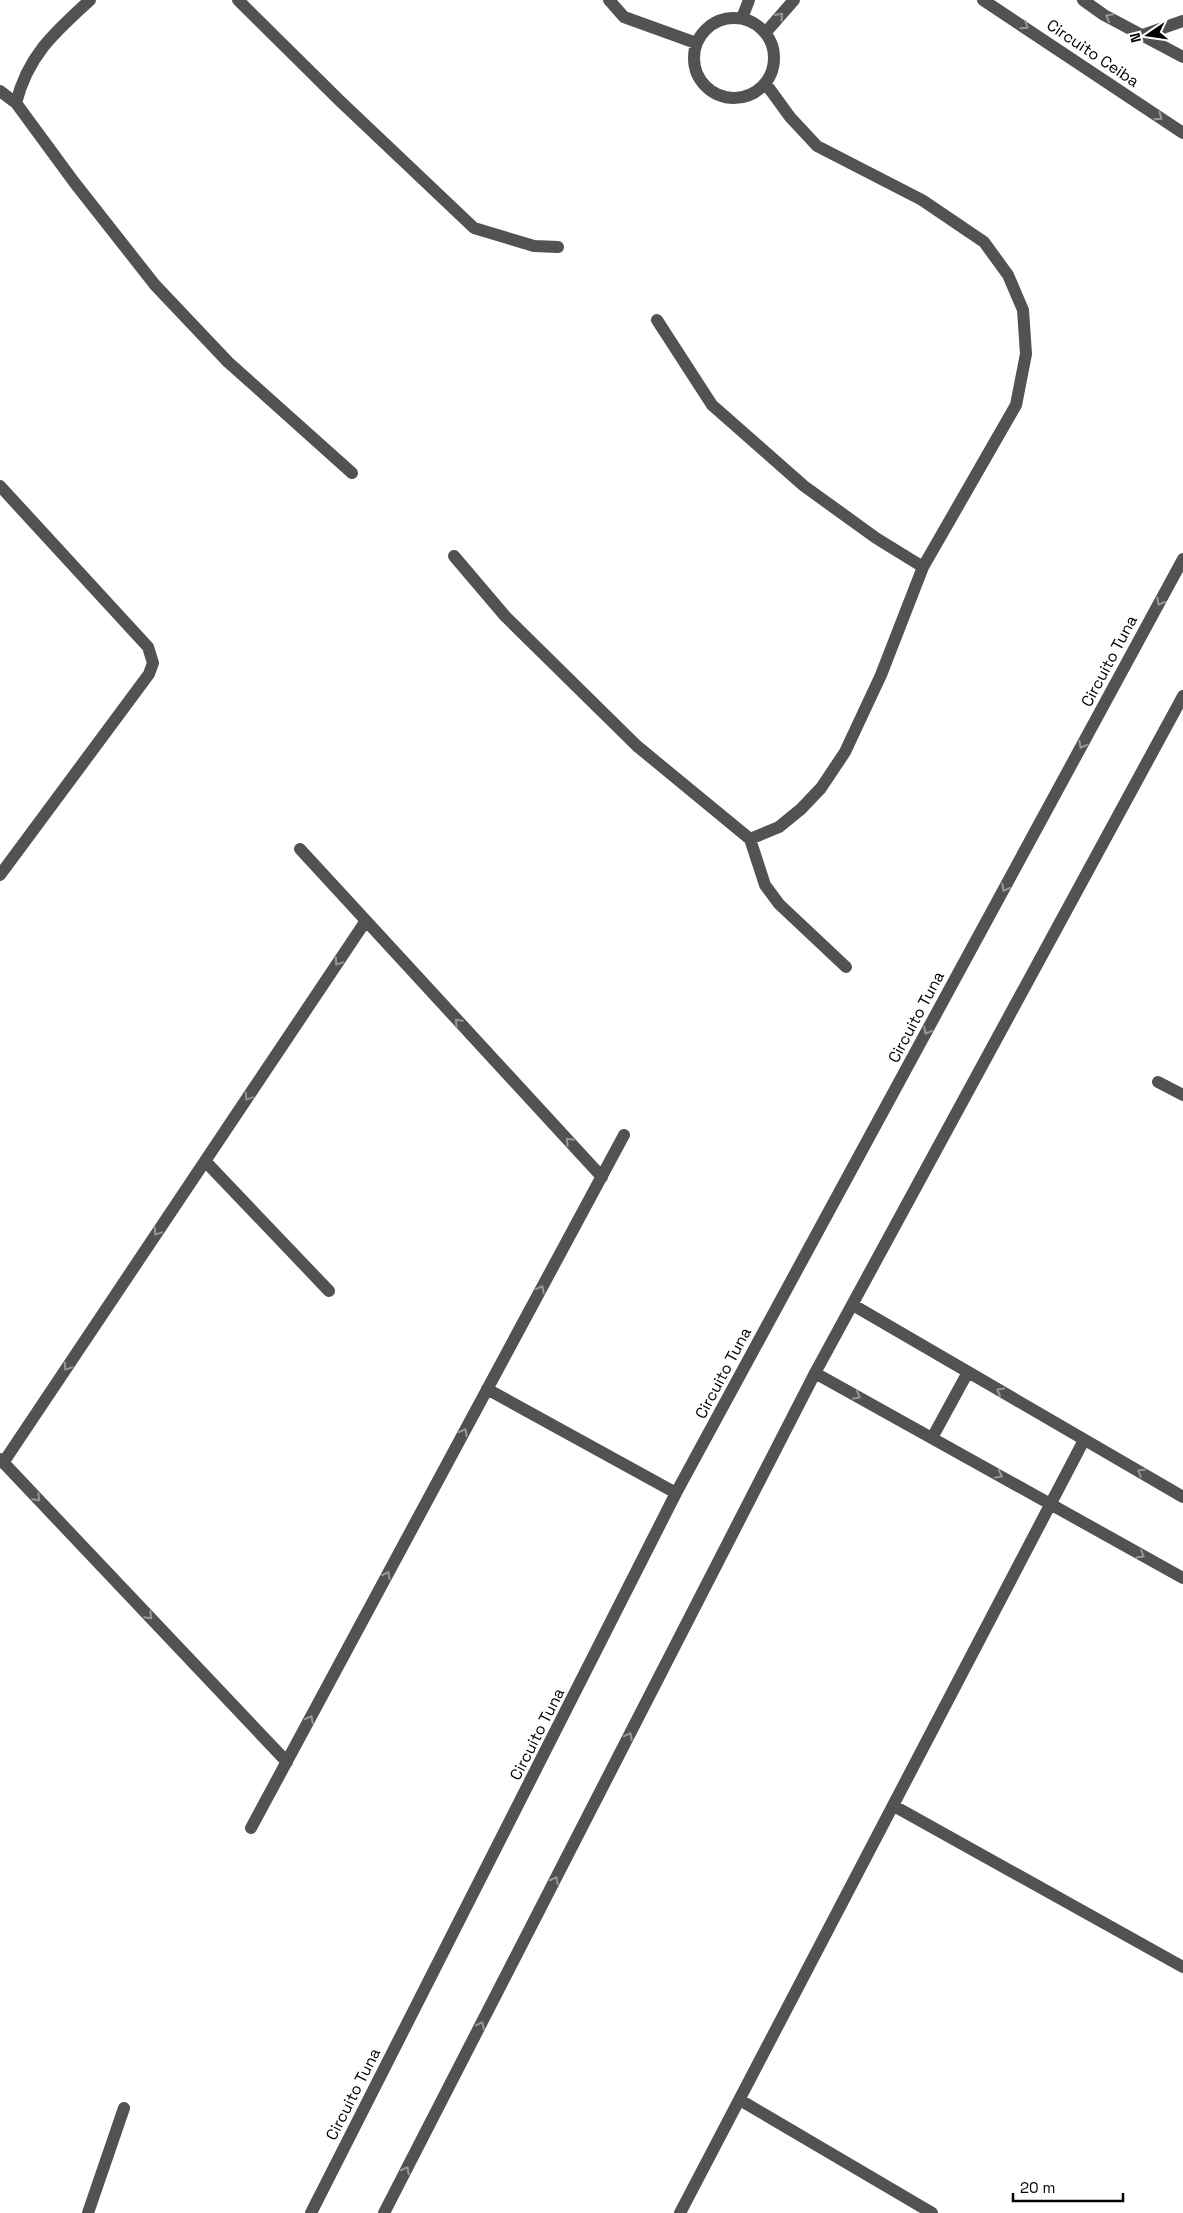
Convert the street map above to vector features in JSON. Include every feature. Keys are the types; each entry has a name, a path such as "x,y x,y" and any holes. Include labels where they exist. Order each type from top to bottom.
{"street":[{"path":"16,103 22,80 48,39 90,0"},
{"path":"238,0 352,114 474,228 534,246 558,246"},
{"path":"609,0 624,17 696,43"},
{"path":"742,18 749,0"},
{"path":"766,32 794,0"},
{"name":"Circuito Ceiba","path":"984,0 1183,133"},
{"path":"1083,0 1104,14 1183,57"},
{"path":"728,18 742,18 755,23 766,32 772,45 775,59 772,72 766,84 756,92 745,97 732,99 714,93 700,80 695,68 696,43 704,31 715,22 728,18"},
{"path":"1143,35 1183,21"},
{"path":"750,839 779,827 801,809 821,788 845,752 881,675 923,567 1016,405 1026,354 1023,310 1008,275 984,242 922,200 817,146 790,117 766,84"},
{"path":"0,91 16,103 74,182 155,285 228,362 352,473"},
{"path":"657,320 712,405 804,486 876,538 923,567"},
{"path":"0,486 148,647 152,663 149,674 0,875"},
{"path":"454,556 505,616 638,746 750,839 765,885 779,904 846,967"},
{"name":"Circuito Tuna","path":"311,2213 676,1493 1183,559"},
{"path":"384,2213 815,1373 1183,696"},
{"path":"300,849 365,922 602,1177"},
{"path":"287,1762 2,1461 365,922"},
{"path":"1158,1082 1183,1095"},
{"path":"251,1828 624,1135"},
{"path":"205,1161 328,1291"},
{"path":"853,1305 1183,1497"},
{"path":"932,1438 968,1372"},
{"path":"815,1373 1183,1578"},
{"path":"487,1389 676,1493"},
{"path":"680,2213 894,1806 1049,1502 1084,1440"},
{"path":"894,1806 1183,1967"},
{"path":"740,2100 932,2213"},
{"path":"88,2213 124,2108"}]}
